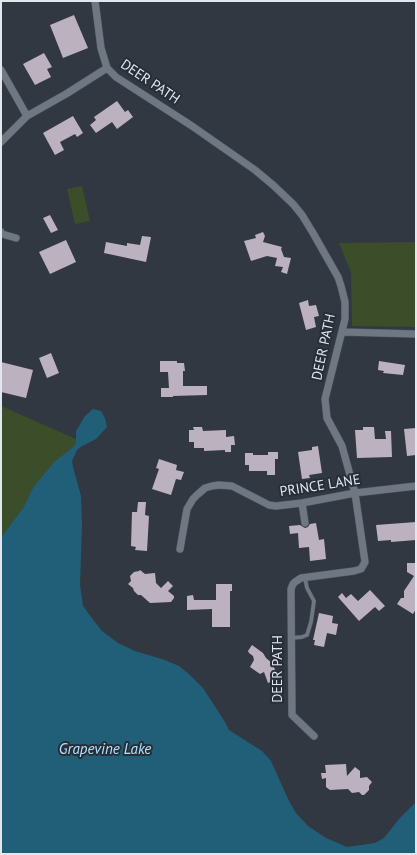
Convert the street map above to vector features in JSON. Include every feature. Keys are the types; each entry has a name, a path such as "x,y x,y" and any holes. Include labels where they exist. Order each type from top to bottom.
{"street":[{"name":"DEER PATH","path":"94,1 103,59 107,68 116,77 179,117 274,185 293,204 313,233 342,286 345,302 345,319 325,399 327,418 342,446 355,493 365,562 361,569 354,571 301,578 295,582 291,589 292,715 314,736"},
{"path":"1,142 27,116 66,94 107,68"},
{"path":"1,70 27,116"},
{"path":"1,232 2,234 16,238"},
{"path":"342,332 416,334"},
{"name":"PRINCE LANE","path":"180,549 187,509 193,499 206,488 219,485 232,486 269,506 276,506 302,503 355,493 416,486"},
{"path":"302,503 305,523"}],"lane":[{"path":"291,638 307,635 311,622 314,602 307,588 305,578"}],"green space":[{"path":"82,186 90,221 75,224 67,189"},
{"path":"416,242 416,327 352,326 351,272 339,243"},
{"path":"1,406 76,439 76,443 55,461 34,486 23,508 2,536 1,554"}],"water":[{"name":"Grapevine Lake","path":"93,409 101,411 105,418 107,427 96,439 77,450 72,461 81,496 82,526 80,585 83,606 102,631 118,643 135,651 179,666 190,675 203,688 229,730 262,751 271,761 289,801 296,813 308,826 326,838 347,847 375,843 384,838 399,819 416,802 416,854 1,854 2,536 23,508 34,486 55,461 76,443 76,431 85,416"}],"building":[{"path":"74,15 88,48 63,58 50,25"},
{"path":"44,53 52,67 47,69 51,77 35,85 23,64"},
{"path":"117,101 125,112 128,110 133,117 117,129 112,122 96,133 90,125 96,120 94,117"},
{"path":"73,116 83,133 77,137 75,134 60,142 64,150 55,155 43,133"},
{"path":"50,215 58,230 51,233 43,218"},
{"path":"263,232 265,236 263,242 282,247 281,249 284,257 291,258 287,274 281,272 283,267 275,266 277,258 267,256 251,261 244,241 256,238 255,235"},
{"path":"142,236 151,237 146,262 104,253 106,242 127,246 127,243 140,245"},
{"path":"66,240 76,262 50,274 39,252"},
{"path":"308,300 309,306 316,305 319,316 314,317 316,327 306,330 299,303"},
{"path":"51,353 59,373 47,378 39,358"},
{"path":"160,361 177,361 177,363 184,363 185,371 183,371 183,386 207,386 207,395 161,397 161,388 169,388 168,372 160,372"},
{"path":"379,361 405,365 403,375 383,373 384,371 378,370"},
{"path":"1,362 33,370 26,398 1,392"},
{"path":"193,427 202,427 203,431 226,430 226,437 234,436 235,445 231,445 231,452 225,452 225,450 204,451 204,448 194,448 194,442 189,442 189,430 194,430"},
{"path":"363,427 374,427 375,439 386,439 385,431 391,431 392,457 357,458 355,430 363,430"},
{"path":"416,428 416,455 407,456 404,429"},
{"path":"318,446 322,473 309,475 310,478 302,479 298,452 312,450 312,447"},
{"path":"268,452 278,452 278,459 275,459 275,475 267,475 267,471 249,471 249,465 245,465 245,453 253,453 253,455 268,455"},
{"path":"159,459 177,465 176,470 184,472 181,480 176,479 171,495 152,489 159,469 156,468"},
{"path":"138,502 146,502 145,515 149,516 147,551 135,550 136,547 131,546 132,512 137,512"},
{"path":"416,522 416,540 391,542 391,540 378,541 376,525"},
{"path":"316,523 319,540 324,539 326,559 310,561 309,547 299,548 298,533 290,534 289,526 300,525 305,528 310,524"},
{"path":"407,563 415,563 416,609 413,614 397,604 401,598 404,598 404,591 414,576 407,572"},
{"path":"140,570 145,574 155,573 156,583 161,588 168,581 173,586 168,591 174,596 171,602 150,603 134,591 128,584 131,581 130,576 134,572"},
{"path":"216,584 232,584 232,591 230,591 230,627 212,627 212,609 187,610 187,596 193,595 194,600 216,600"},
{"path":"370,590 385,606 379,611 375,607 359,621 338,597 342,593 346,598 351,594 358,601"},
{"path":"319,613 333,616 332,623 338,624 336,635 327,633 324,647 314,645 315,640 313,640"},
{"path":"252,645 263,653 272,663 279,678 268,683 264,672 260,674 250,667 254,660 253,656 248,651"},
{"path":"346,764 347,776 355,767 360,771 360,778 367,777 372,782 369,786 369,790 364,795 359,792 352,793 348,789 330,790 326,787 326,778 322,779 321,773 326,773 325,765"}]}
